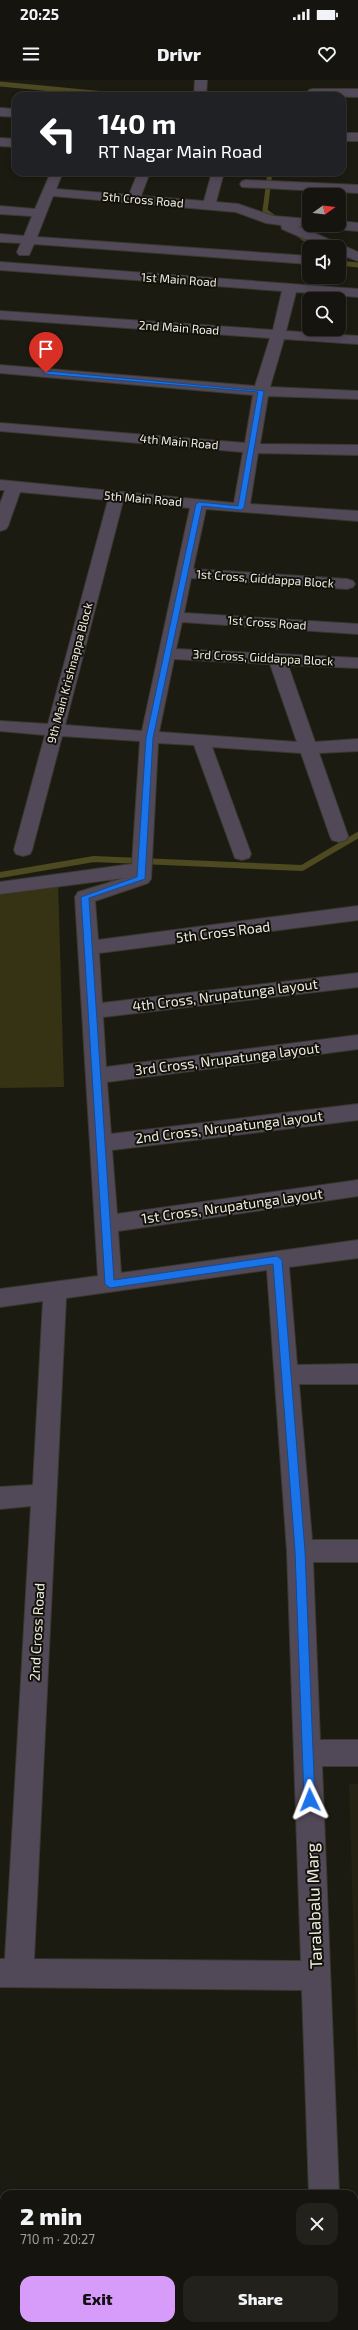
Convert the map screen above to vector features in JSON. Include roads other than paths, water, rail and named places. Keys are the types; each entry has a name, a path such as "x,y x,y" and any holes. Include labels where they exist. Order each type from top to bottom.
{"street":[{"path":"200,92 201,80"},
{"path":"311,80 313,92"},
{"path":"346,93 358,93"},
{"path":"0,112 12,113"},
{"path":"346,137 358,137"},
{"path":"0,142 12,143"},
{"path":"18,267 54,176"},
{"path":"133,200 142,176"},
{"path":"209,206 217,176"},
{"path":"246,184 358,188"},
{"name":"5th Cross Road","path":"48,192 238,208 302,226"},
{"path":"0,210 40,213"},
{"path":"346,226 358,227"},
{"name":"5th Cross Road","path":"312,232 324,240"},
{"path":"0,238 302,259"},
{"path":"161,278 172,250"},
{"path":"346,251 358,257"},
{"name":"1st Main Road","path":"0,266 358,293"},
{"path":"241,508 261,391 278,336 290,288"},
{"name":"2nd Main Road","path":"0,315 278,336 358,340"},
{"path":"0,369 261,391 358,395"},
{"name":"4th Main Road","path":"0,427 251,448 358,450"},
{"path":"0,526 7,486"},
{"name":"5th Main Road","path":"7,486 241,508 358,516"},
{"name":"9th Main Krishnappa Block","path":"23,850 118,496"},
{"path":"110,1284 85,897 141,879 149,738 199,504"},
{"name":"1st Cross, Giddappa Block","path":"184,573 347,584"},
{"name":"1st Cross Road","path":"175,617 358,629"},
{"name":"3rd Cross, Giddappa Block","path":"167,654 358,663"},
{"path":"277,659 339,836"},
{"path":"0,726 149,738 309,748 358,745"},
{"path":"201,741 242,854"},
{"path":"0,888 142,858"},
{"name":"5th Cross Road","path":"88,948 247,929 358,913"},
{"name":"4th Cross, Nrupatunga layout","path":"92,1011 358,980"},
{"name":"3rd Cross, Nrupatunga layout","path":"96,1076 358,1042"},
{"name":"2nd Cross, Nrupatunga layout","path":"100,1143 358,1112"},
{"name":"1st Cross, Nrupatunga layout","path":"107,1224 358,1188"},
{"path":"0,1298 358,1249"},
{"name":"Taralabalu Marg","path":"277,1260 300,1551 324,2190"},
{"name":"2nd Cross Road","path":"10,1973 45,1494 55,1291"},
{"path":"286,1375 358,1374"},
{"path":"0,1498 45,1494"},
{"path":"300,1551 358,1551"},
{"path":"308,1753 358,1753"},
{"path":"10,1973 316,1976"}],"waterway":[{"path":"0,84 84,92"},
{"path":"269,176 265,211 279,221"},
{"path":"295,232 306,240"},
{"path":"346,264 358,265"},
{"path":"0,875 94,859 302,868 358,835"}]}
